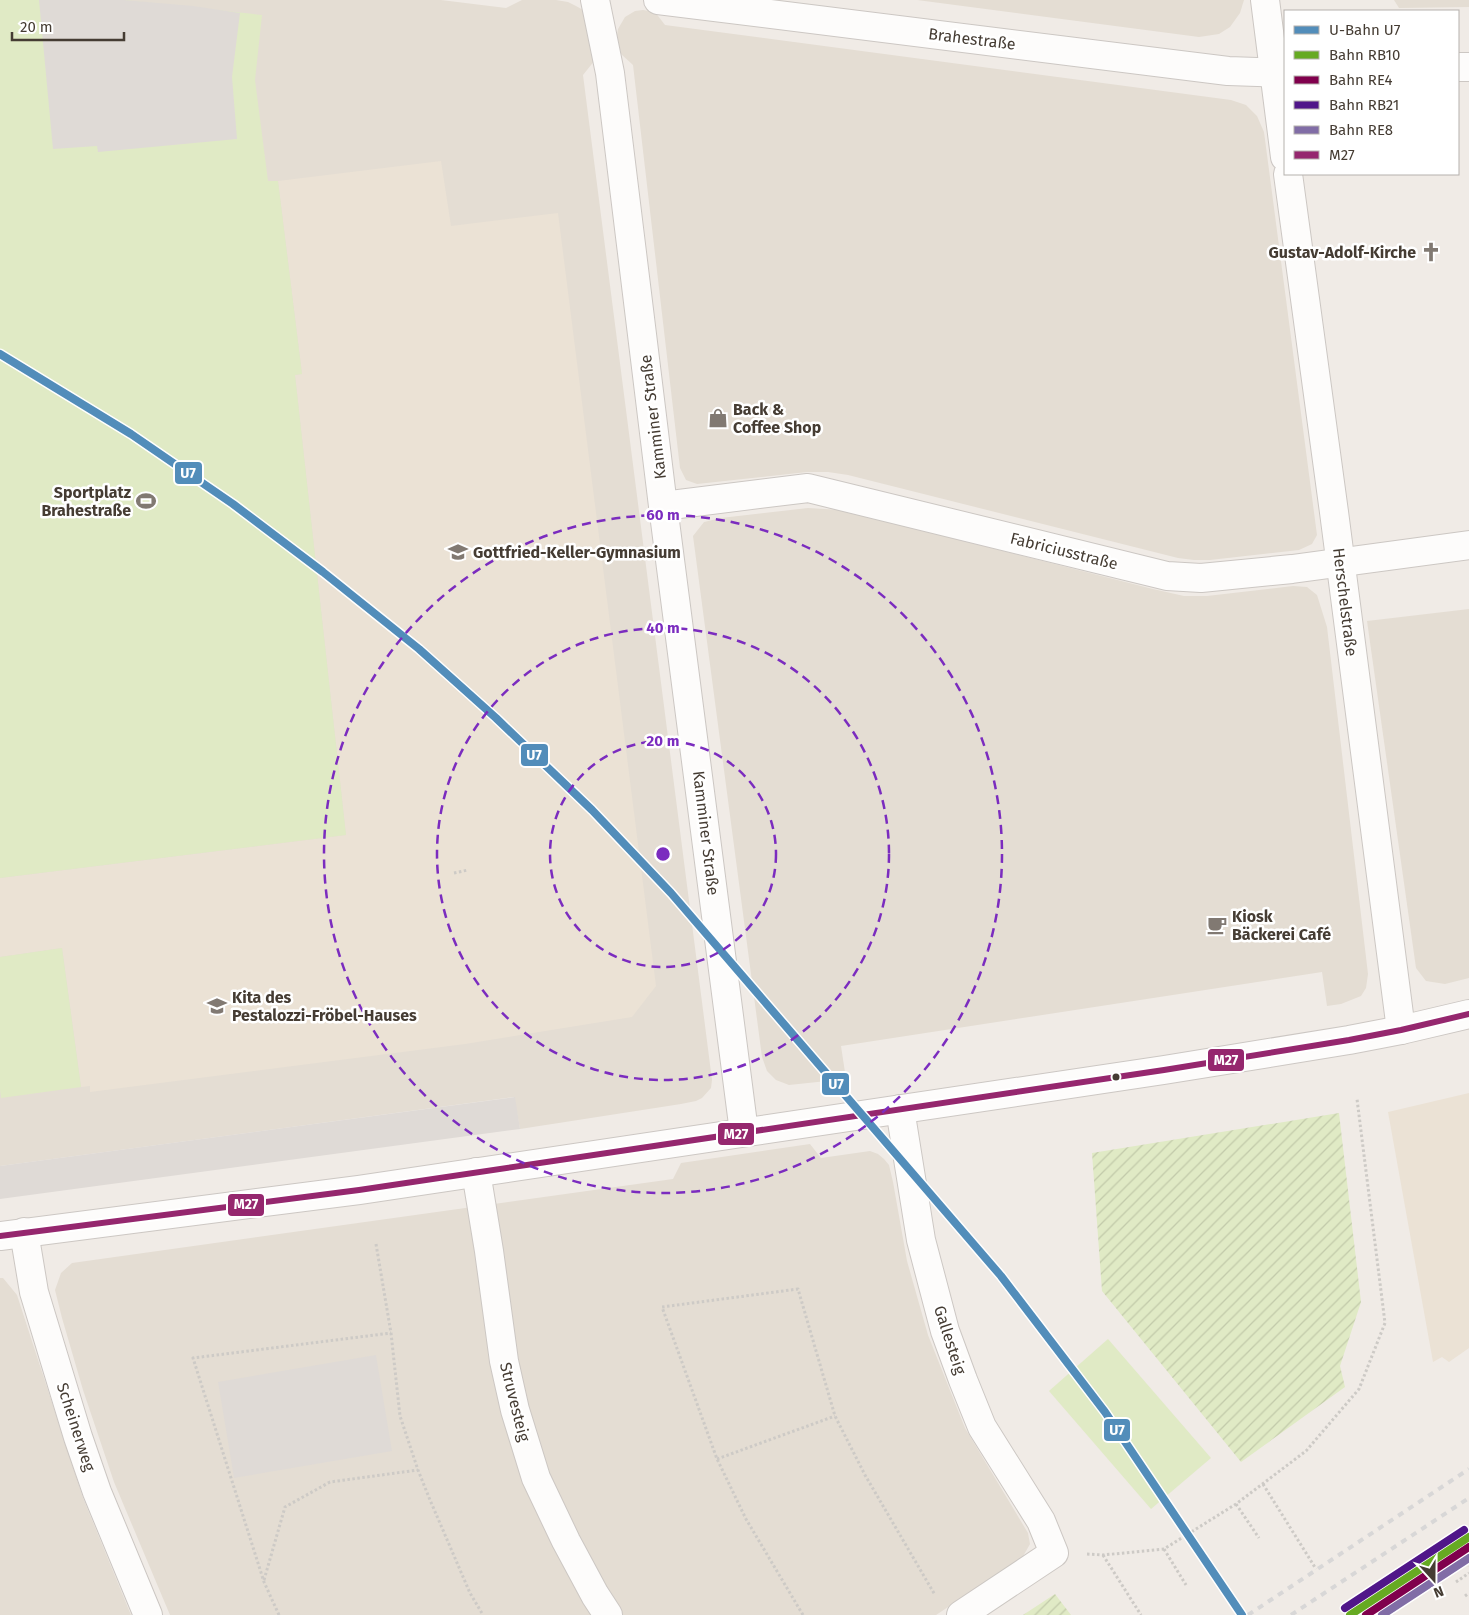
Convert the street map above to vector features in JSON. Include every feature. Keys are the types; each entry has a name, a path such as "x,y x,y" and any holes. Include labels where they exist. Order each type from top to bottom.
{"street":[{"name":"Kamminer Straße","path":"595,0 610,73 744,1132"},
{"name":"Brahestraße","path":"658,0 1219,70 1280,74"},
{"path":"1265,0 1280,74 1284,140"},
{"name":"Herschelstraße","path":"1288,175 1401,1030"},
{"name":"Fabriciusstraße","path":"664,506 808,488 1167,576 1201,578 1340,563 1469,546"},
{"path":"12,1234 359,1190 1164,1070 1349,1040 1469,1014"},
{"name":"Gallesteig","path":"900,1108 921,1240 945,1331 982,1427 1041,1522 1054,1553"},
{"name":"Struvesteig","path":"476,1172 504,1362 515,1410 536,1478 566,1541 594,1594 608,1615"},
{"name":"Scheinerweg","path":"12,1234 34,1292 78,1437 97,1492 148,1615"},
{"path":"961,1615 1054,1553"}],"path":[{"path":"454,873 468,870"},
{"path":"1054,1553 1103,1555 1164,1549 1236,1504 1306,1451 1358,1390 1385,1323 1357,1099"},
{"path":"376,1244 391,1333 400,1416 418,1470 470,1593 484,1615"},
{"path":"803,1615 746,1519 717,1459 662,1308 798,1289 834,1416 865,1475 936,1596"},
{"path":"279,1615 264,1582 193,1358 391,1333"},
{"path":"717,1459 834,1416"},
{"path":"264,1582 285,1507 330,1482 418,1470"},
{"path":"1263,1484 1316,1568"},
{"path":"1236,1504 1259,1538"},
{"path":"1164,1549 1186,1585"},
{"path":"1461,1553 1469,1566"},
{"path":"1103,1555 1141,1615"},
{"path":"1456,1582 1469,1573"},
{"path":"1465,1596 1469,1593"}],"shaded area":[{"path":"0,0 441,0 506,8 522,0 556,0 568,2 576,6 583,10 589,18 595,60 583,75 712,1080 711,1088 702,1098 681,1104 520,1129 514,1097 0,1166"},
{"path":"39,0 124,0 193,6 240,13 232,77 237,139 98,152 97,146 53,149"},
{"path":"917,0 1244,0 1240,13 1230,27 1219,34 1199,37"},
{"path":"1394,0 1469,0 1469,7 1399,8"},
{"path":"635,11 655,12 665,25 1231,100 1246,105 1257,116 1264,132 1317,535 1312,544 1299,550 1210,560 1194,560 1178,558 848,475 828,472 807,472 697,484 686,480 680,468 633,65 621,54 617,35 618,29 625,17"},
{"name":"Gottfried-Keller-Gymnasium","path":"441,161 451,226 558,213 656,986 632,1017 465,1044 90,1092 90,1086 81,1087 62,948 0,957 0,878 346,835 295,375 302,374 278,181"},
{"path":"808,508 841,510 1184,596 1207,596 1293,586 1307,587 1317,595 1327,627 1368,974 1366,988 1361,996 1341,1004 1327,1006 1322,972 841,1046 846,1079 789,1085 776,1080 767,1071 762,1057 693,536 704,522 721,518"},
{"path":"1469,609 1469,978 1445,984 1426,981 1416,968 1367,621"},
{"path":"1469,1093 1469,1348 1449,1362 1442,1357 1433,1362 1388,1112"},
{"path":"515,1097 520,1129 0,1199 0,1166"},
{"path":"810,1144 821,1158 870,1151 878,1154 889,1165 907,1261 928,1335 965,1428 1028,1533 1030,1544 1022,1558 936,1615 170,1615 114,1482 83,1390 62,1318 55,1290 61,1273 72,1263 673,1179 681,1163"},
{"path":"0,1278 3,1278 17,1295 83,1498 131,1615 0,1615"},
{"path":"376,1355 392,1451 234,1478 218,1382"}],"green space":[{"name":"Sportplatz Brahestraße","path":"0,0 124,0 262,15 255,80 268,181 278,181 302,374 295,375 346,835 0,878"},
{"path":"62,948 81,1087 1,1098 0,957"},
{"path":"1339,1113 1361,1302 1340,1366 1345,1387 1241,1462 1102,1291 1092,1153"},
{"path":"1108,1339 1211,1458 1151,1509 1049,1391"},
{"path":"1055,1594 1071,1615 1023,1615"}],"railway":[{"path":"1248,1615 1469,1469"},
{"path":"1291,1615 1469,1498"}],"metro line":[{"name":"U7","path":"0,354 131,434 233,504 323,572 419,649 496,718 592,810 671,893 1001,1276 1105,1412 1242,1615"}],"rail line":[{"name":"RB21","path":"1345,1608 1464,1530"},
{"name":"RB10","path":"1350,1615 1469,1537"},
{"name":"RE4","path":"1366,1615 1469,1547"},
{"name":"RE8","path":"1382,1615 1469,1558"}],"transit line":[{"name":"M27","path":"0,1236 359,1190 1164,1070 1349,1040 1469,1014"}],"place":[{"name":"Gustav-Adolf-Kirche","path":"1431,252"},
{"name":"Back & Coffee Shop","path":"718,418"},
{"name":"Sportplatz Brahestraße","path":"146,501"},
{"name":"Gottfried-Keller-Gymnasium","path":"458,552"},
{"name":"Kiosk Bäckerei Café","path":"1217,925"},
{"name":"Kita des Pestalozzi-Fröbel-Hauses","path":"217,1006"}]}
